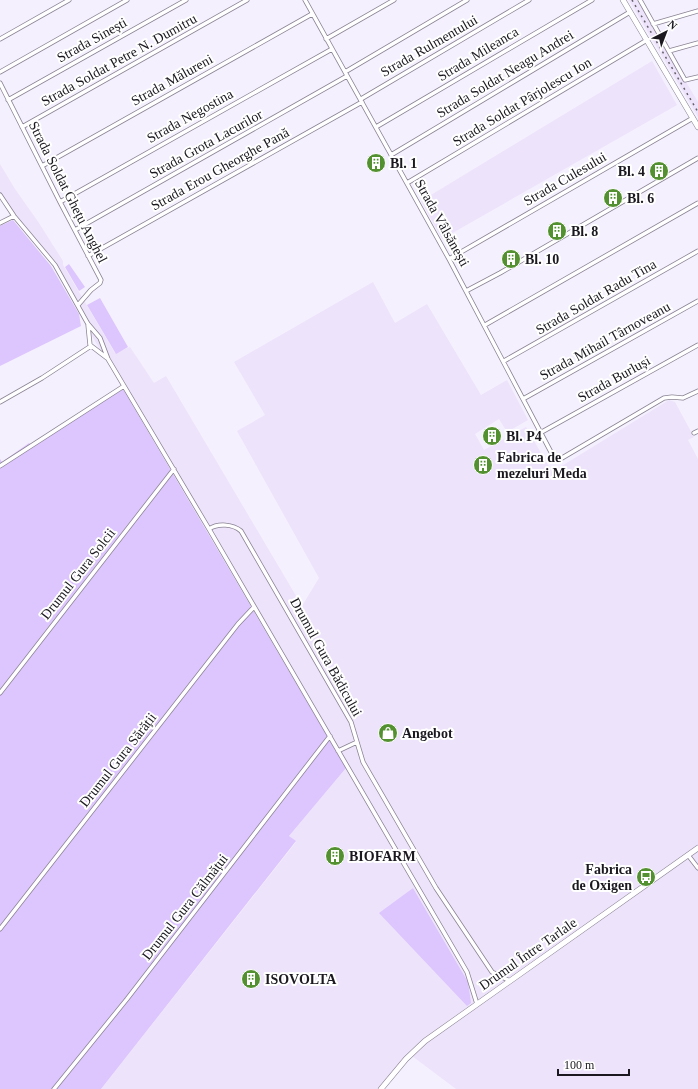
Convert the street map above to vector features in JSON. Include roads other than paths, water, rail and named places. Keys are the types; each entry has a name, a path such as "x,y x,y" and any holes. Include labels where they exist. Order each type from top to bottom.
{"main road":[{"path":"623,0 698,127"},
{"name":"Drumul Între Tarlale","path":"381,1089 396,1070 417,1048 698,848"}],"street":[{"path":"0,39 69,0"},
{"path":"0,72 127,0"},
{"name":"Strada Sinești","path":"8,100 186,0"},
{"name":"Strada Soldat Petre N. Dumitru","path":"22,127 247,0"},
{"path":"326,39 394,0"},
{"path":"345,72 467,0"},
{"name":"Strada Rulmentului","path":"361,100 529,0"},
{"name":"Strada Mileanca","path":"376,127 592,0"},
{"path":"640,0 685,80 698,77"},
{"name":"Strada Vâlsănești","path":"307,1 312,14 392,155 485,325 552,454 558,458 565,456 664,398 683,398 697,392"},
{"path":"653,24 698,11"},
{"name":"Strada Soldat Neagu Andrei","path":"392,155 630,12"},
{"name":"Strada Mălureni","path":"42,166 312,14"},
{"name":"Strada Soldat Pârjolescu Ion","path":"407,183 647,40"},
{"path":"669,51 698,43"},
{"name":"Strada Negostina","path":"60,202 332,49"},
{"name":"Strada Grota Lacurilor","path":"75,230 347,76"},
{"name":"Strada Soldat Ghețu Anghel","path":"0,82 101,282 90,290 78,304"},
{"name":"Strada Erou Gheorghe Pană","path":"88,256 361,100"},
{"name":"Strada Culesului","path":"449,259 693,118"},
{"path":"466,291 500,273 698,158"},
{"path":"0,196 14,216 55,265 88,324 100,338 108,359 209,528 467,972 478,1004"},
{"path":"485,325 698,204"},
{"path":"0,223 14,216"},
{"name":"Strada Soldat Radu Tina","path":"504,361 698,251"},
{"name":"Strada Mihail Târnoveanu","path":"523,399 698,301"},
{"path":"88,324 91,346"},
{"path":"90,340 97,336"},
{"path":"95,348 101,343"},
{"name":"Strada Burluși","path":"540,433 698,345"},
{"path":"91,346 108,359"},
{"path":"0,402 42,378 91,346"},
{"path":"0,466 124,386"},
{"name":"Drumul Gura Solcii","path":"0,692 174,469"},
{"name":"Drumul Gura Bădicului","path":"209,528 212,526 230,526 237,527 241,532 351,722 363,762 436,888 492,972 510,981"},
{"name":"Drumul Gura Sărății","path":"0,929 233,630 254,607"},
{"name":"Drumul Gura Călmățui","path":"54,1089 132,993 330,736"},
{"path":"338,751 357,742"},
{"path":"688,855 698,868"}],"railway":[{"path":"632,0 698,112"}],"place":[{"name":"Bl. 1","path":"376,163"},
{"name":"Bl. 4","path":"659,171"},
{"name":"Bl. 6","path":"613,198"},
{"name":"Bl. 8","path":"557,231"},
{"name":"Bl. 10","path":"511,259"},
{"name":"Bl. P4","path":"492,436"},
{"name":"Fabrica de mezeluri Meda","path":"483,465"},
{"name":"Angebot","path":"388,733"},
{"name":"BIOFARM","path":"335,856"},
{"name":"Fabrica de Oxigen","path":"646,877"},
{"name":"ISOVOLTA","path":"251,979"}]}
